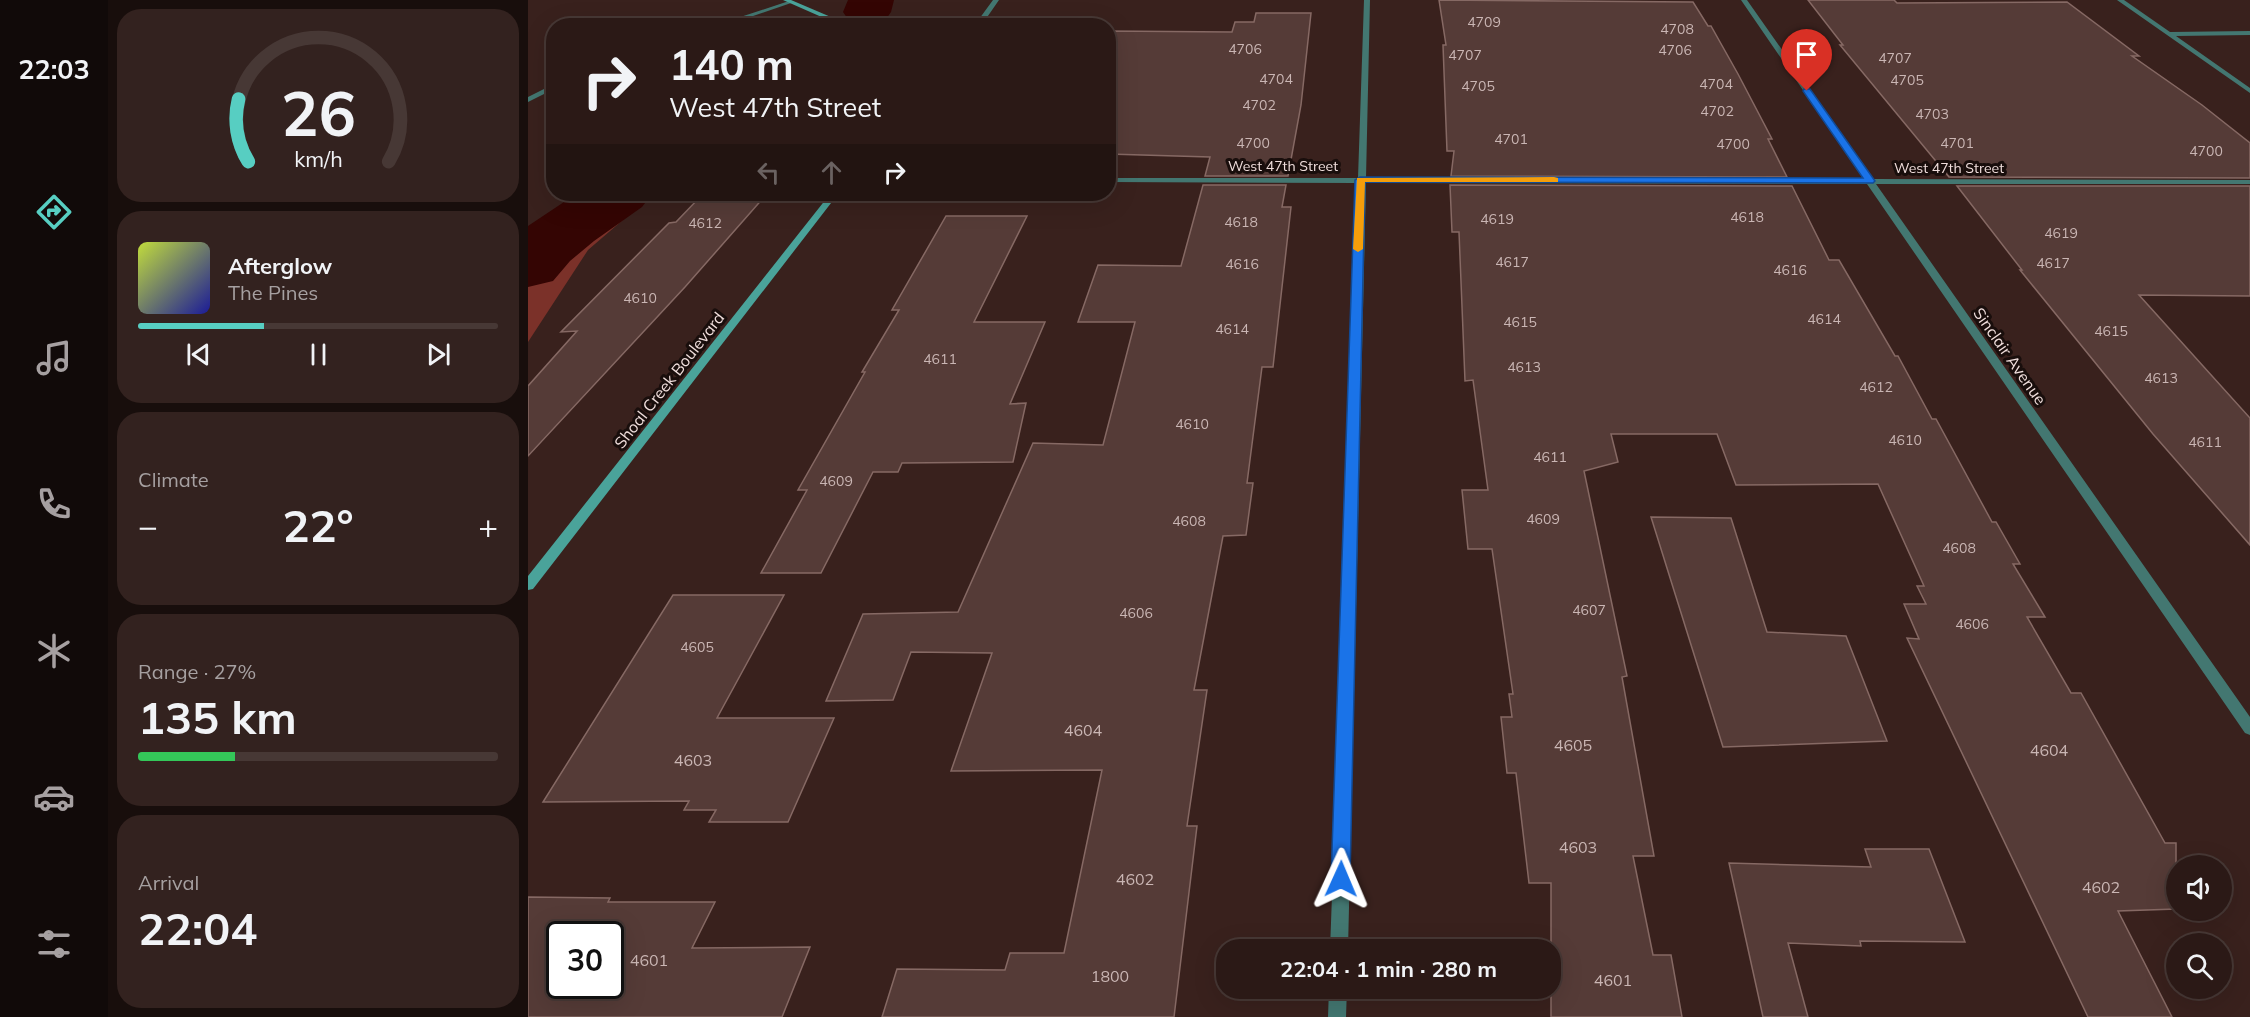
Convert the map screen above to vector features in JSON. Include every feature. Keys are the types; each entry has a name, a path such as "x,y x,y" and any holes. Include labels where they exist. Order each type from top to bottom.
{"street":[{"path":"983,18 996,0"},
{"path":"1339,939 1367,0"},
{"name":"Sinclair Avenue","path":"1744,0 2250,729"},
{"path":"2120,0 2250,91"},
{"path":"739,18 788,1 829,18"},
{"path":"2169,34 2250,33"},
{"path":"528,100 546,90"},
{"name":"West 47th Street","path":"1116,180 2250,182"},
{"name":"Shoal Creek Boulevard","path":"528,585 829,201"},
{"path":"1337,1017 1338,999"}],"shaded area":[{"path":"851,0 891,0 886,18 876,18 848,5"},
{"path":"573,201 645,201 588,250 528,342 528,247 554,216"}],"building":[{"path":"1439,0 1693,2 1708,26 1711,26 1738,74 1772,139 1768,139 1787,177 1451,176 1454,151 1447,151 1443,45 1446,45"},
{"path":"1808,0 1894,0 1897,3 2067,2 2139,56 2132,56 2202,105 2250,143 2250,178 1949,177 1840,45 1843,45"},
{"path":"1256,13 1311,13 1301,105 1288,176 1205,176 1210,157 1116,154 1116,31 1232,32 1235,22 1254,22"},
{"path":"1203,185 1286,185 1282,207 1291,207 1273,367 1262,367 1247,483 1253,483 1246,535 1223,536 1194,690 1207,690 1187,826 1197,826 1174,1017 882,1017 897,969 1005,970 1010,953 1064,953 1102,770 951,771 992,653 911,652 893,700 826,701 863,614 958,612 1033,443 1103,445 1135,322 1078,322 1098,265 1181,266"},
{"path":"1450,185 1792,186 1829,260 1839,260 1895,356 1898,356 1932,419 1936,419 1992,522 1996,522 2020,564 2013,564 2045,617 2027,617 2071,693 2081,693 2165,843 2176,843 2176,855 2166,855 2166,909 2118,911 2172,1017 2088,1017 1907,638 1919,639 1904,604 1926,604 1917,586 1924,586 1878,484 1736,485 1717,434 1611,434 1618,462 1584,471 1627,676 1622,677 1654,856 1633,856 1653,955 1671,955 1682,1017 1551,1017 1551,999 1561,999 1561,939 1551,939 1551,883 1529,883 1516,773 1507,773 1501,717 1512,717 1509,694 1513,694 1492,549 1468,549 1462,490 1488,490 1473,380 1465,381 1459,232 1452,232"},
{"path":"1957,186 2250,186 2250,296 2139,295 2250,418 2250,545 2153,434 2020,270 2022,270"},
{"path":"696,201 761,201 685,287 528,456 528,386 577,331 561,332 669,223 676,222"},
{"path":"946,216 1027,216 974,322 1045,322 1010,404 1026,403 1013,462 902,463 898,472 873,472 821,573 761,573 807,490 798,490 865,372 862,372 899,310 892,310"},
{"path":"1651,517 1731,518 1767,632 1846,636 1887,741 1723,747"},
{"path":"673,595 784,595 717,718 834,718 788,822 709,822 716,810 684,810 689,801 543,802"},
{"path":"1865,849 1929,849 1965,942 1860,941 1861,946 1788,943 1808,1017 1763,1017 1729,863 1871,867"},
{"path":"528,897 610,898 608,902 715,902 692,948 810,947 782,1017 528,1017"}],"waterway":[{"path":"867,12 871,0"},
{"path":"528,266 535,256 557,236 609,201"}],"slow traffic":[{"path":"1358,249 1360,180 1554,180"}],"route":[{"path":"1341,879 1360,180 1870,181 1807,91"}]}
